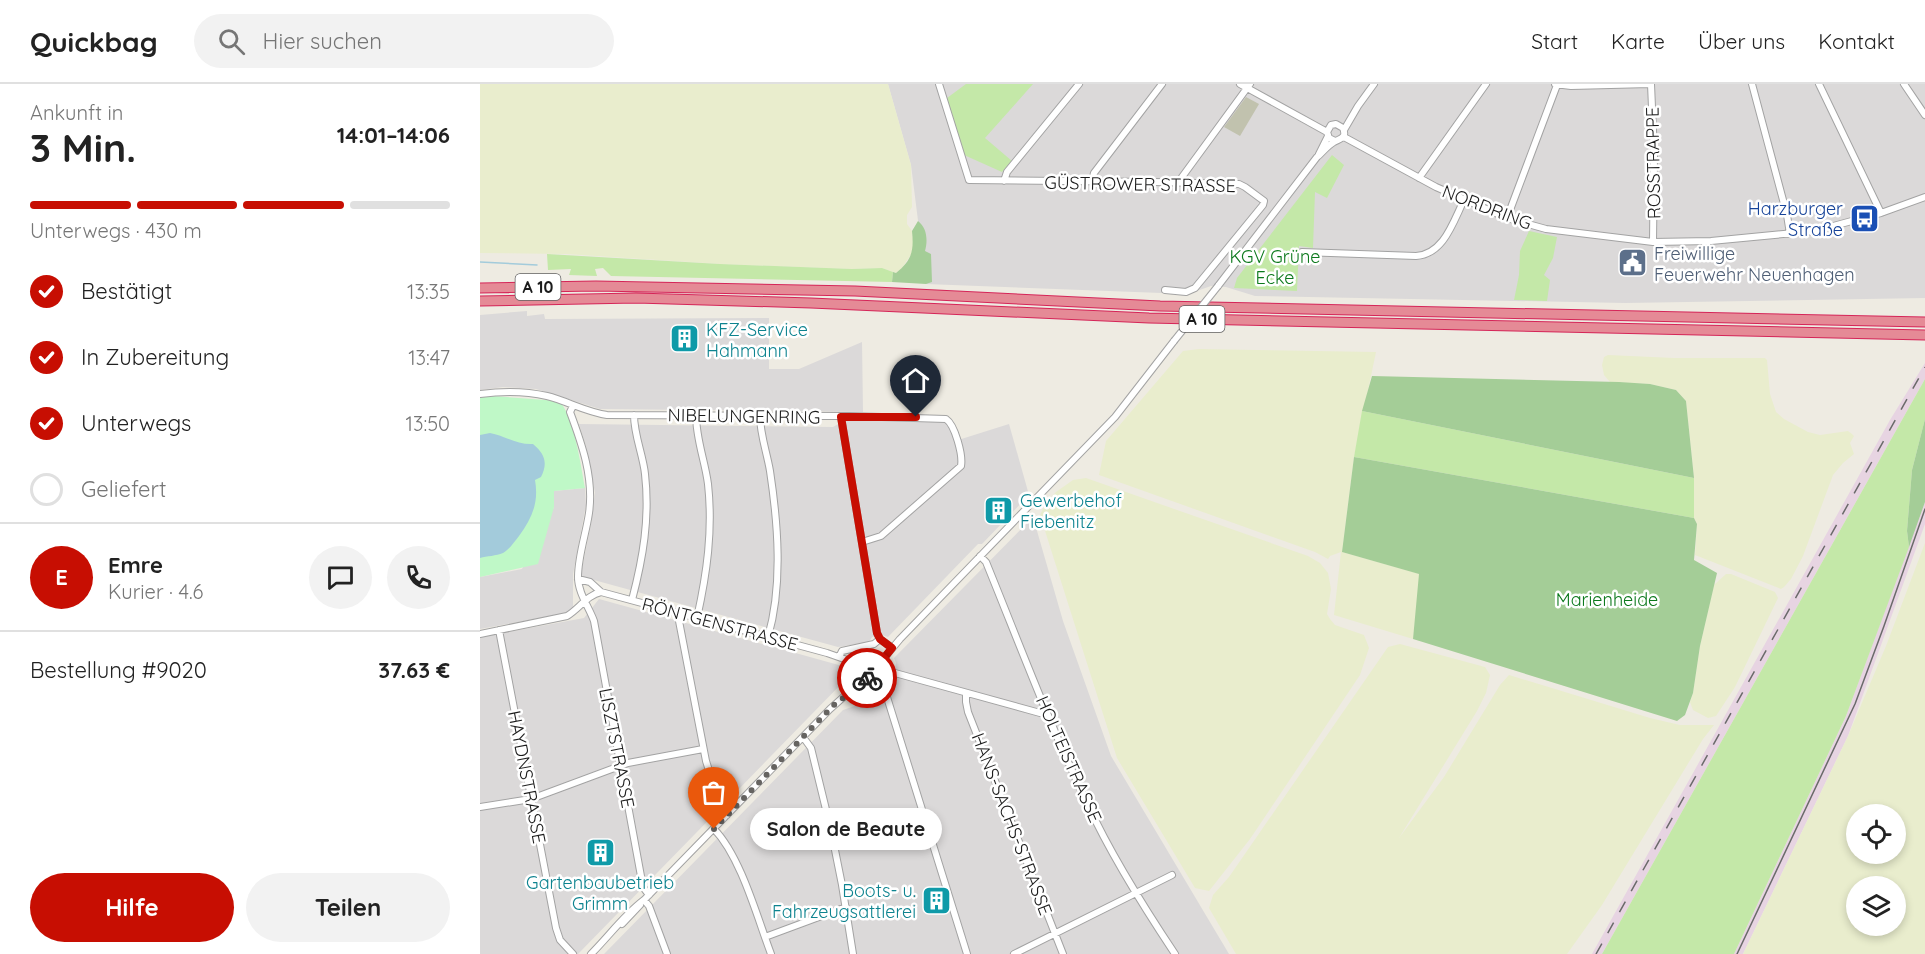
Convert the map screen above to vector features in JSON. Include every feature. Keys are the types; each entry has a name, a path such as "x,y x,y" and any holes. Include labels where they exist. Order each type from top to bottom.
{"highway":[{"name":"A 10","path":"480,288 596,286 855,291 1160,306 1925,322"},
{"name":"A 10","path":"480,301 636,298 823,303 1195,319 1925,335"}],"street":[{"name":"GÜSTROWER STRASSE","path":"939,84 967,178 971,181 1182,182 1242,185 1264,201 1263,206 1195,288 1186,292 1164,290"},
{"path":"1004,181 1007,172 1079,84"},
{"path":"1092,181 1094,173 1162,84"},
{"path":"1240,84 1249,86 1328,132 1335,141"},
{"path":"880,663 1115,417 1317,157 1335,141 1339,141 1342,131 1374,84"},
{"path":"1419,178 1486,84"},
{"path":"1507,218 1555,84 1571,86 1650,84"},
{"name":"ROSSTRAPPE","path":"1650,84 1654,154 1653,242"},
{"path":"1752,84 1790,234"},
{"path":"1819,84 1881,213"},
{"path":"1904,84 1925,115"},
{"path":"1182,182 1182,177 1249,86"},
{"path":"1317,157 1334,124 1342,131"},
{"name":"NORDRING","path":"1342,131 1419,178 1507,218 1546,229 1653,242 1684,243 1790,234 1831,227 1881,213 1925,197"},
{"path":"1302,252 1416,256 1428,254 1443,242 1464,200"},
{"name":"NIBELUNGENRING","path":"480,394 529,393 547,396 601,414 841,417 877,633 880,639"},
{"path":"573,405 570,412 584,455 589,490 589,510 578,579"},
{"path":"632,600 643,553 648,512 645,471 634,415"},
{"path":"696,415 697,435 708,485 710,518 707,571 697,618"},
{"path":"760,416 773,495 776,531 776,587 768,637"},
{"path":"841,417 946,418 952,424 961,454 961,466 938,488 881,536 862,542"},
{"name":"HOLTEISTRASSE","path":"980,556 986,562 1089,807 1135,893 1175,954"},
{"name":"RÖNTGENSTRASSE","path":"578,579 590,582 601,592 839,657 867,667"},
{"name":"LISZTSTRASSE","path":"578,579 584,601 594,621 643,887 667,954"},
{"path":"480,634 567,616 576,611 584,601 601,592"},
{"path":"681,614 679,621 703,749 717,804 727,815"},
{"name":"HAYDNSTRASSE","path":"499,630 559,938 573,954"},
{"path":"839,657 842,651 874,644 880,639 892,648"},
{"path":"868,679 867,667 874,662 880,663 885,667 886,674 880,682"},
{"path":"886,674 897,673 1040,713 1047,711"},
{"path":"868,679 880,682 886,694 967,954"},
{"path":"591,954 633,908 714,829 830,709 868,679"},
{"name":"HANS-SACHS-STRASSE","path":"966,693 968,712 1064,954"},
{"path":"803,737 811,748 831,830 853,954"},
{"path":"480,807 531,799 620,766 703,749"},
{"path":"714,829 721,836 740,871 771,954"},
{"path":"1014,954 1172,875"},
{"path":"765,937 846,907"}],"shaded area":[{"path":"480,84 888,84 911,165 912,207 907,215 907,224 912,231 914,250 896,273 882,268 720,264 566,254 480,253"},
{"path":"888,84 1925,84 1925,298 1625,303 1255,296 1226,287 1211,286 1188,294 926,284 911,165"},
{"path":"1246,97 1259,104 1240,136 1224,127"},
{"path":"527,311 527,316 544,314 545,319 769,318 769,369 799,369 862,342 863,412 600,409 536,389 503,387 480,390 480,315"},
{"path":"1199,349 1376,352 1354,457 1342,552 1420,574 1413,639 1334,615 1341,552 1328,559 1315,552 1099,475 1106,441 1183,351"},
{"path":"1608,355 1765,358 1770,394 1776,412 1808,432 1820,435 1848,431 1854,436 1850,443 1854,454 1833,475 1803,556 1784,587 1781,589 1695,555 1697,524 1694,518 1694,478 1686,401 1676,390 1650,384 1610,382 1604,375 1602,365 1604,357"},
{"path":"1925,363 1925,379 1602,954 1592,954 1890,420"},
{"path":"847,419 945,420 949,423 955,441 1009,424 1029,495 888,637 882,635 872,637 869,642 838,647 583,577 581,574 595,493 586,446 579,424 833,427"},
{"path":"1086,478 1308,556 1320,563 1328,573 1331,589 1327,614 1335,625 1364,635 1369,648 1360,675 1250,839 1209,891 1195,888 1117,758 1040,515 1046,503 1056,492 1073,480"},
{"path":"585,488 586,505 573,574 573,608 556,615 480,629 480,577 522,569 554,507 554,491"},
{"path":"1925,502 1925,524 1848,736 1743,954 1734,954 1846,716"},
{"path":"1033,517 1063,621 1111,756 1229,954 604,954 843,710 890,694 887,684 894,677 896,663 894,658"},
{"path":"1925,543 1925,954 1743,954 1848,736 1886,646"},
{"path":"1726,574 1775,592 1778,598 1735,687 1716,716 1708,718 1693,710 1690,702 1714,585"},
{"path":"599,599 846,667 848,677 578,954 480,954 480,637 584,618"},
{"path":"1400,644 1485,667 1490,675 1486,693 1477,711 1399,838 1444,777 1500,685 1509,675 1650,718 1680,725 1714,725 1703,739 1602,905 1567,954 1236,954 1209,908 1213,895 1229,877 1388,647"}],"green space":[{"path":"966,84 1033,84 985,138 1012,161 1002,172 964,155 947,98"},
{"name":"KGV Grüne Ecke","path":"1332,155 1344,165 1327,198 1315,192 1313,248 1299,246 1297,291 1234,288 1237,278"},
{"path":"918,221 926,234 925,251 931,254 932,282 926,284 892,282 893,272 896,273 911,255 912,231"},
{"path":"1529,231 1557,237 1553,258 1544,275 1550,280 1547,301 1514,300 1519,275 1520,251"},
{"path":"547,254 720,264 882,268 893,272 892,282 611,276 603,268 595,269 597,276 569,275 571,269 548,270"},
{"path":"1372,376 1619,382 1650,384 1676,390 1686,401 1694,478 1362,411"},
{"path":"1925,379 1925,419 1912,470 1907,531 1909,547 1846,716 1734,954 1602,954"},
{"path":"480,397 559,401 573,429 585,488 554,491 554,507 538,564 480,577"},
{"path":"1362,411 1694,478 1694,518 1354,457"},
{"path":"1925,419 1925,502 1909,547 1907,531 1912,470"},
{"name":"Marienheide","path":"1354,457 1694,518 1697,524 1694,560 1717,573 1700,646 1693,693 1685,715 1677,721 1413,639 1419,574 1342,552"}],"water":[{"path":"490,433 533,444 543,455 545,463 541,477 535,480 535,503 528,523 503,553 480,558 480,435"}],"waterway":[{"path":"480,262 537,265"}],"tram line":[{"path":"1737,954 1855,704 1925,509"}],"railway":[{"path":"1596,954 1925,367"}],"way so far":[{"path":"714,829 834,705 870,682 867,678"}],"place":[{"name":"Harzburger Straße","path":"1864,218"},
{"name":"Freiwillige Feuerwehr Neuenhagen","path":"1633,263"},
{"name":"KFZ-Service Hahmann","path":"685,339"},
{"name":"Gewerbehof Fiebenitz","path":"999,510"},
{"name":"Salon de Beaute","path":"714,829"},
{"name":"Gartenbaubetrieb Grimm","path":"600,853"},
{"name":"Boots- u. Fahrzeugsattlerei","path":"937,900"}],"route":[{"path":"867,678 867,667 874,662 880,663 892,648 880,639 877,633 841,417 916,417"}]}
